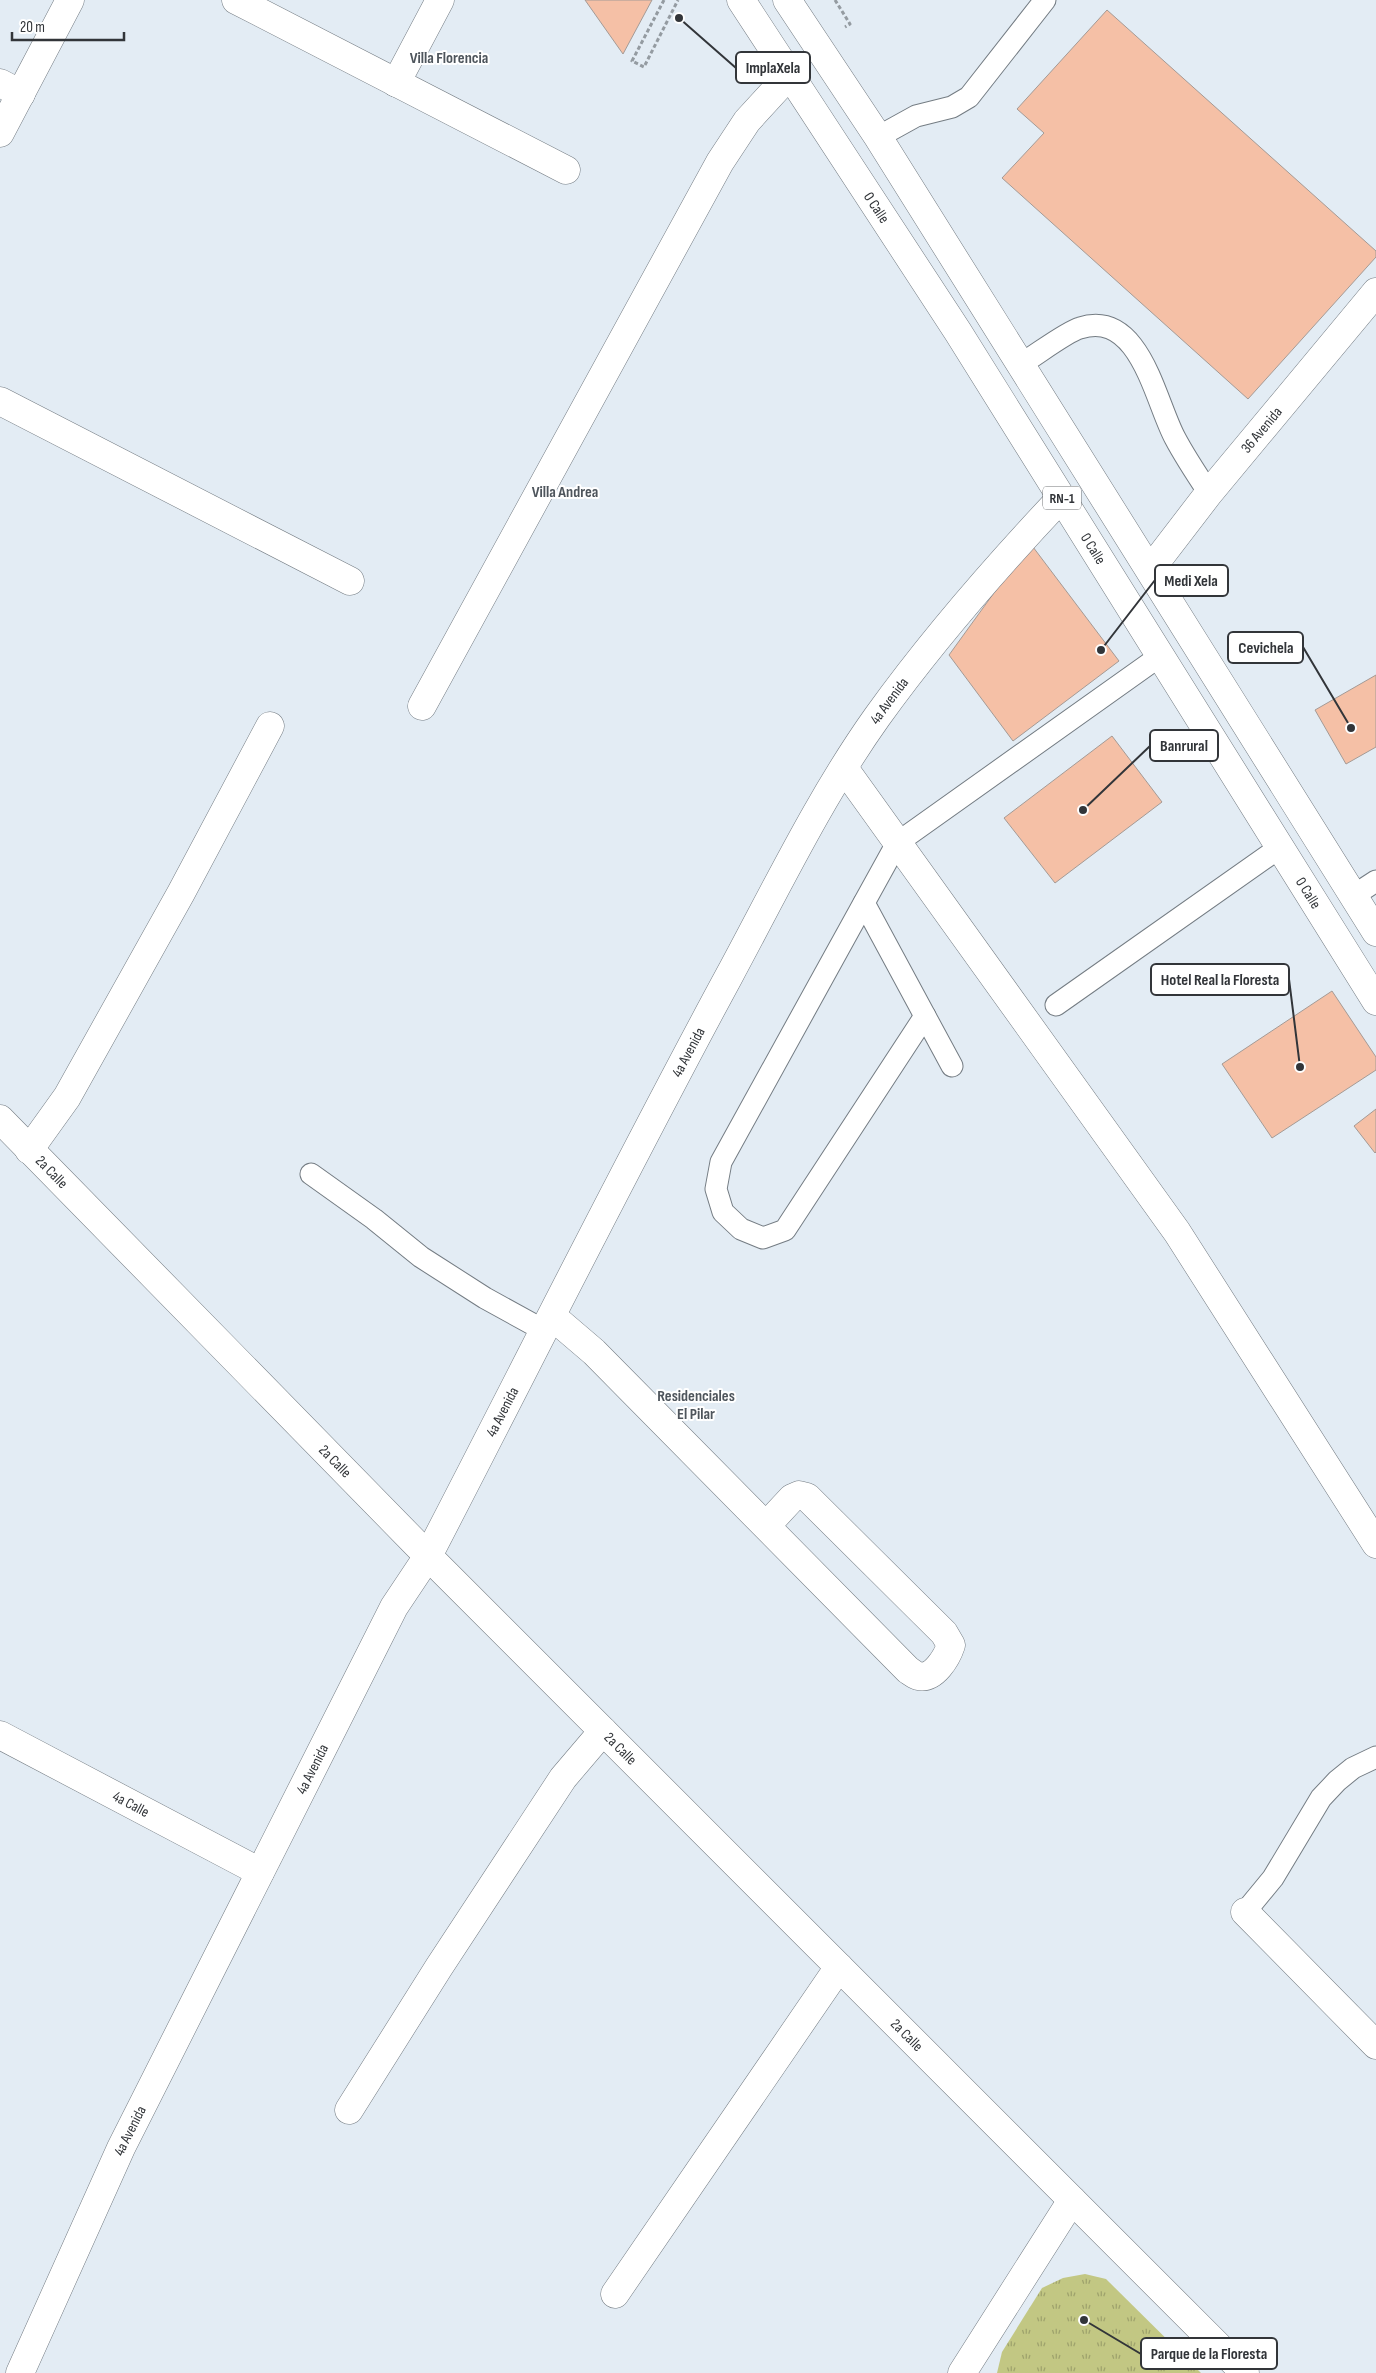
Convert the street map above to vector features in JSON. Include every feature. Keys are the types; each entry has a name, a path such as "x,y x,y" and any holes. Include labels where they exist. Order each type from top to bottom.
{"street":[{"path":"0,134 11,88 70,0"},
{"path":"236,0 566,170"},
{"path":"396,83 440,0"},
{"name":"0 Calle","path":"741,0 958,332 1376,1001"},
{"name":"RN-1","path":"787,0 878,138 1021,364 1090,478 1150,570 1376,932"},
{"path":"422,706 720,162 746,121 790,74"},
{"name":"36 Avenida","path":"1150,570 1209,493 1376,292"},
{"path":"0,401 350,581"},
{"name":"4a Avenida","path":"20,2373 121,2148 394,1607 428,1556 680,1066 844,768 876,719 926,651 1021,541 1062,498"},
{"path":"29,1150 67,1097 181,893 270,726"},
{"path":"844,768 1177,1232 1376,1544"},
{"name":"2a Calle","path":"0,1120 428,1556 1245,2373"},
{"path":"549,1324 594,1352 908,1670 919,1676 929,1675 947,1658 951,1646 944,1634 807,1497 799,1495 792,1498 766,1526"},
{"path":"349,2110 439,1967 563,1778 603,1731"},
{"name":"4a Calle","path":"0,1735 260,1872"},
{"path":"1245,1912 1376,2045"},
{"path":"615,2294 839,1967"},
{"path":"962,2373 1072,2200"}],"lane":[{"path":"878,138 916,116 952,107 969,97 1045,0"},
{"path":"1021,364 1080,328 1100,326 1112,329 1127,338 1141,357 1174,437 1209,493"},
{"path":"925,1016 785,1230 763,1238 741,1230 722,1212 716,1189 721,1162 897,843 1160,656"},
{"path":"1056,1005 1279,848"},
{"path":"1353,896 1376,881"},
{"path":"864,903 952,1066"},
{"path":"311,1174 374,1219 421,1257 485,1298 549,1324"},
{"path":"1245,1912 1273,1878 1321,1798 1348,1772 1376,1757"}],"path":[{"path":"664,0 632,61 644,67 678,0"}],"green space":[{"path":"1085,2274 1106,2279 1201,2373 997,2373 1002,2352 1042,2288 1063,2278"}],"building":[{"path":"585,0 652,0 623,54"},
{"path":"1107,10 1376,251 1376,257 1248,399 1002,178 1044,133 1017,109"},
{"path":"1030,543 1119,661 1013,741 949,655"},
{"path":"1376,675 1376,747 1346,764 1315,710"},
{"path":"1112,736 1162,802 1055,883 1004,818"},
{"path":"1332,991 1376,1057 1376,1070 1272,1138 1222,1064"},
{"path":"1376,1109 1376,1152 1375,1153 1354,1126"}],"place":[{"name":"ImplaXela","path":"679,18"},
{"name":"Medi Xela","path":"1101,650"},
{"name":"Cevichela","path":"1351,728"},
{"name":"Banrural","path":"1083,810"},
{"name":"Hotel Real la Floresta","path":"1300,1067"},
{"name":"Parque de la Floresta","path":"1084,2320"}],"district":[{"name":"Villa Florencia","path":"449,57"},
{"name":"Villa Andrea","path":"565,491"},
{"name":"Residenciales El Pilar","path":"696,1404"}]}
